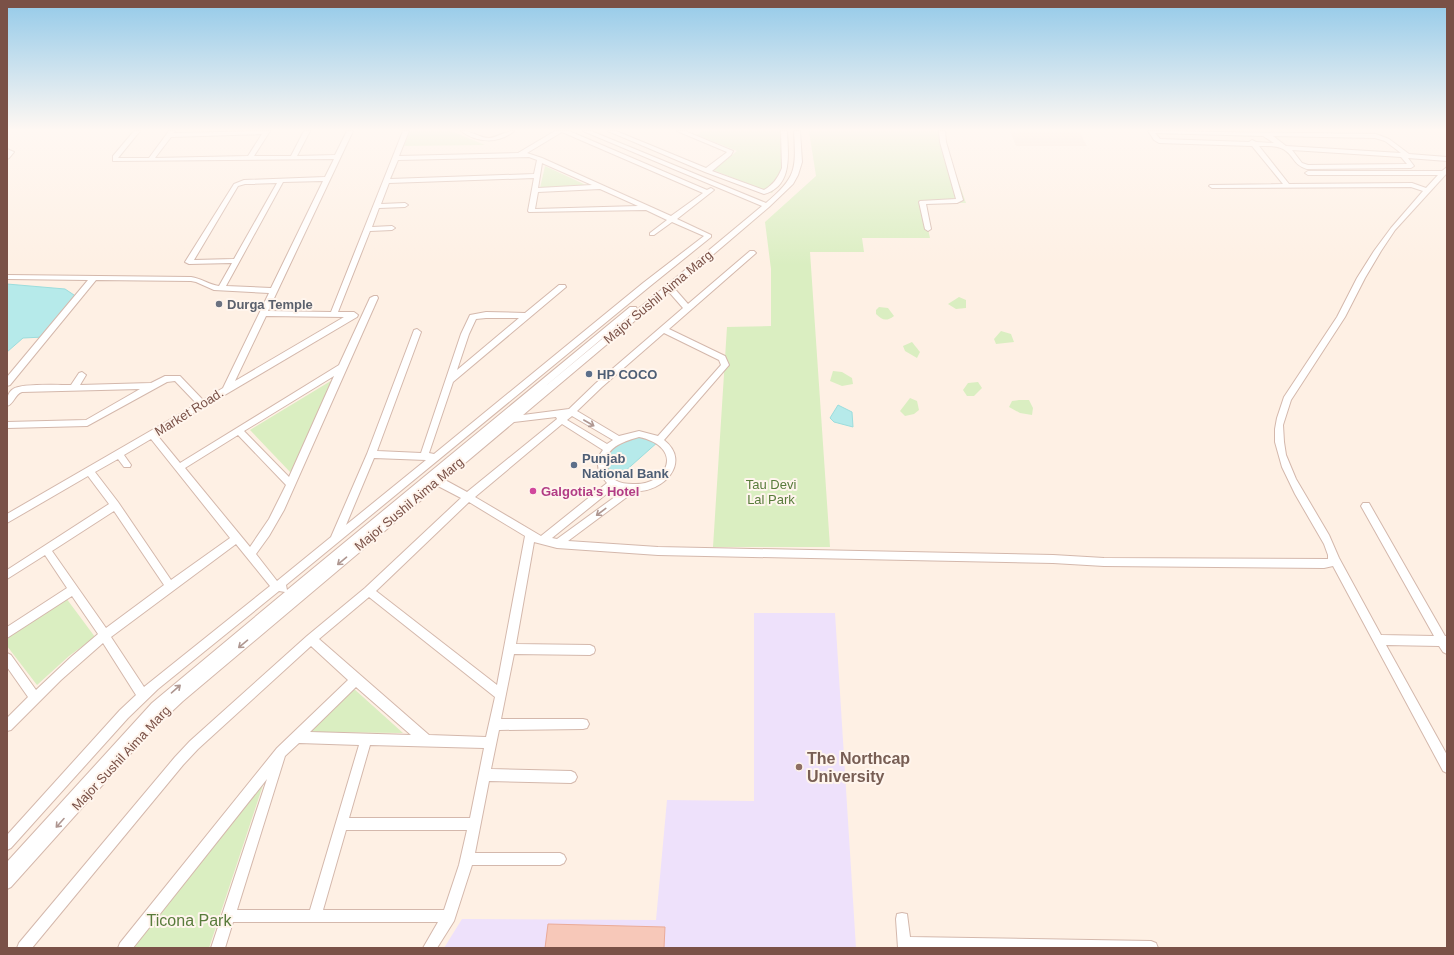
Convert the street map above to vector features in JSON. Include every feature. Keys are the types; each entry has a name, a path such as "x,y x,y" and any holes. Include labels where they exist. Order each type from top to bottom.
{"street":[{"name":"Market Road.","path":"7,519 90,472 226,391 328,176"},
{"path":"334,314 388,176"},
{"path":"386,181 537,176 530,210 533,211 648,208"},
{"path":"577,176 718,240"},
{"path":"668,176 708,193"},
{"path":"692,176 764,205"},
{"path":"719,176 761,192 770,190 782,176"},
{"name":"Major Sushil Aima Marg","path":"7,883 147,727 180,697 294,595 433,479 512,419 669,287 764,205 783,185 789,176"},
{"name":"Major Sushil Aima Marg","path":"433,479 459,453 718,240 788,187 796,176"},
{"path":"928,229 922,202 960,200 953,176"},
{"path":"1280,176 1288,186"},
{"path":"1441,176 1393,229 1361,278 1341,318 1287,399 1279,427 1280,450 1299,492 1329,545 1334,559 1447,767"},
{"path":"237,261 189,262 236,185 244,182 326,179"},
{"path":"221,289 281,181"},
{"path":"1212,186 1412,185 1428,191"},
{"path":"652,234 717,186"},
{"path":"534,190 603,187"},
{"path":"377,206 405,205"},
{"path":"368,229 392,228"},
{"path":"7,844 124,714 154,685 646,285 709,236"},
{"path":"24,948 179,761 210,730 311,638 369,591 468,497 560,417 571,412 599,385 663,329 684,305 752,253"},
{"path":"7,277 196,279 210,287 221,289 274,291"},
{"path":"7,383 11,372 94,278"},
{"path":"450,380 562,287"},
{"path":"669,287 684,305"},
{"path":"250,556 264,538 290,484 374,298"},
{"path":"263,313 365,316"},
{"path":"226,391 354,315"},
{"path":"424,456 466,334 474,317 486,315 528,316"},
{"path":"660,439 725,365 722,358 663,329"},
{"path":"335,538 371,454 417,332"},
{"path":"178,468 343,367"},
{"path":"74,388 82,375"},
{"path":"7,425 87,423 169,378 177,378 203,405"},
{"path":"7,403 16,392 22,389 152,386"},
{"path":"571,412 618,439"},
{"path":"512,419 560,417 607,448"},
{"path":"239,432 290,484"},
{"path":"639,434 650,435 660,439 667,445 671,453 672,462 669,470 663,478 654,484 643,488 632,489 614,483 607,478 601,463 607,448 618,439 628,435 639,434"},
{"path":"152,435 275,587 285,603"},
{"path":"371,454 424,456 459,453"},
{"path":"119,454 127,465"},
{"path":"90,472 115,505 170,586"},
{"path":"433,479 468,497 530,536 542,541 557,544 658,551 1053,558 1104,562 1324,564 1331,562 1334,559"},
{"path":"542,541 614,483"},
{"path":"557,544 632,489"},
{"path":"7,575 115,505"},
{"path":"1366,506 1446,644"},
{"path":"430,948 438,937 449,916 456,898 467,859 502,695 530,536"},
{"path":"7,726 74,661 170,586 236,538"},
{"path":"46,549 74,589 143,696"},
{"path":"275,587 294,595"},
{"path":"7,633 74,589"},
{"path":"369,591 502,695"},
{"name":"Major Sushil Aima Marg","path":"7,871 156,707 285,603"},
{"path":"311,638 356,680 427,741"},
{"path":"1378,640 1446,644"},
{"path":"510,649 590,650"},
{"path":"7,658 35,698"},
{"path":"125,948 282,752 356,680"},
{"path":"495,725 583,724"},
{"path":"295,738 491,742"},
{"path":"315,916 366,739"},
{"path":"218,948 282,752"},
{"path":"484,775 571,777"},
{"path":"341,824 474,824"},
{"path":"467,859 560,859"},
{"path":"228,916 449,916"},
{"path":"902,919 905,945 1151,948"}],"shaded area":[{"name":"The Northcap University","path":"754,613 835,613 856,948 444,948 462,919 656,920 667,800 754,801"}],"green space":[{"path":"543,176 566,176 588,186 540,188"},
{"path":"727,176 782,176 772,193"},
{"name":"Tau Devi Lal Park","path":"816,176 956,176 966,203 922,203 930,238 862,238 864,252 810,252 830,547 713,547 727,327 771,326 771,269 765,222"},
{"path":"959,297 966,300 966,308 956,309 948,304"},
{"path":"879,307 888,308 894,316 886,320 880,318 876,314 876,310"},
{"path":"1001,331 1011,334 1014,342 996,344 994,339"},
{"path":"912,342 920,352 917,358 905,351 903,346"},
{"path":"833,371 842,372 852,378 853,384 842,386 830,381"},
{"path":"334,379 291,473 250,430"},
{"path":"978,382 982,388 974,396 967,396 963,390 968,383"},
{"path":"910,398 917,401 919,410 914,414 905,416 900,411"},
{"path":"1029,400 1033,408 1032,415 1020,413 1009,407 1012,401"},
{"path":"66,598 95,637 69,656 37,685 7,646 7,637"},
{"path":"353,688 403,733 306,732"},
{"name":"Ticona Park","path":"265,779 209,948 132,948"}],"water":[{"path":"7,284 65,289 77,297 44,337 23,338 7,352"},
{"path":"838,405 852,412 853,427 834,422 830,418"},
{"path":"645,436 659,441 614,481 605,472 604,458 618,443 626,439"}],"building":[{"path":"548,924 665,927 664,948 545,948"}],"place":[{"name":"Durga Temple","path":"219,304"},
{"name":"HP COCO","path":"589,374"},
{"name":"Punjab National Bank","path":"574,465"},
{"name":"Galgotia's Hotel","path":"533,491"},
{"name":"The Northcap University","path":"799,767"}]}
